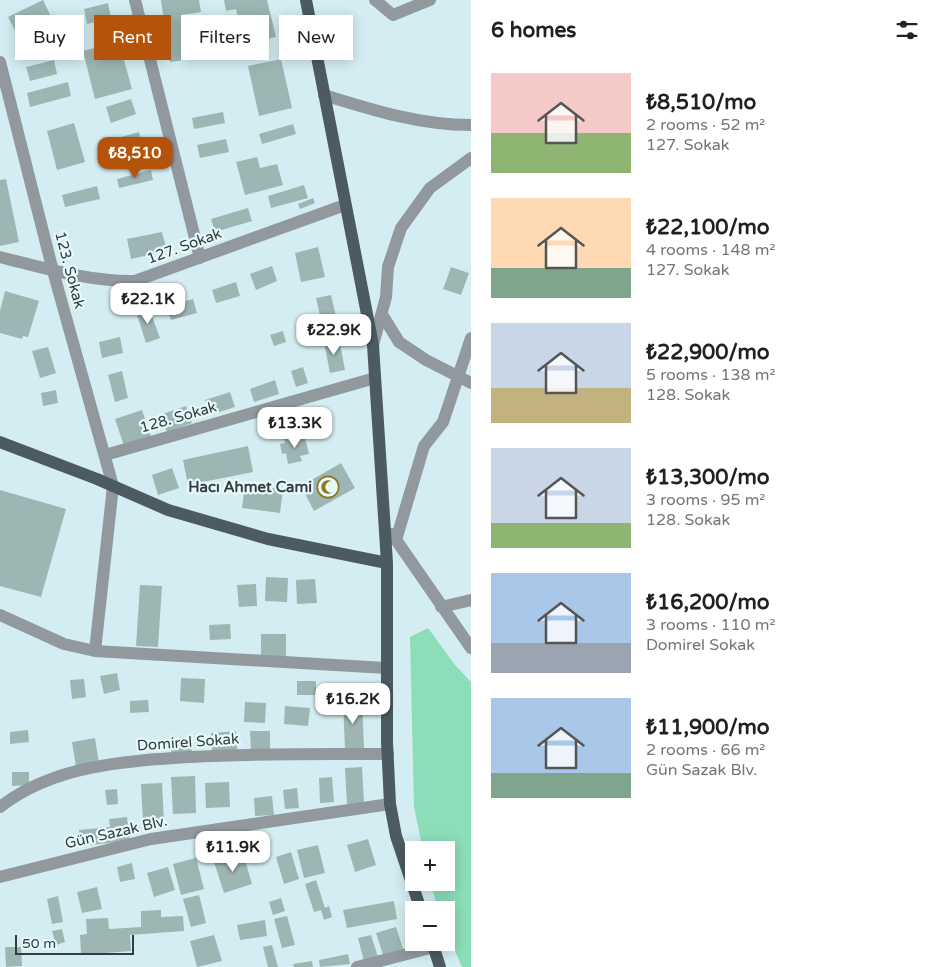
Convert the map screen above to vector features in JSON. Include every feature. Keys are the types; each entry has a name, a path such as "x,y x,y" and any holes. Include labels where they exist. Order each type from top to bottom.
{"main road":[{"path":"306,0 374,345 387,563 386,668 390,804 396,836 418,901"},
{"path":"0,442 113,486 168,510 259,536 387,563"},
{"path":"435,951 440,967"}],"street":[{"path":"136,0 200,258"},
{"path":"375,0 393,15 430,0"},
{"name":"123. Sokak","path":"0,62 53,271 113,486"},
{"path":"324,95 368,109 414,119 448,125 471,125"},
{"path":"374,345 383,316 388,267 401,228 430,188 471,158"},
{"name":"127. Sokak","path":"0,257 53,271 120,281 135,281 345,205"},
{"path":"383,316 399,342 426,360 471,383"},
{"path":"396,540 424,446 443,422 471,338"},
{"name":"128. Sokak","path":"104,455 376,378"},
{"path":"95,651 113,486"},
{"path":"385,523 471,648"},
{"path":"441,607 471,600"},
{"path":"0,615 64,644 95,651 386,668"},
{"name":"Domirel Sokak","path":"0,807 19,792 65,774 104,764 235,754 388,754"},
{"name":"Gün Sazak Blv.","path":"0,877 151,839 390,804"},
{"path":"357,967 412,951"}],"green space":[{"path":"428,628 455,665 471,682 471,967 462,967 455,951 455,901 436,901 433,891 455,891 455,841 421,841 414,807 410,637"}],"building":[{"path":"43,0 50,15 15,15 15,30 8,17"},
{"path":"161,0 199,0 201,12 181,15 181,60 184,60 170,62 171,15 163,15"},
{"path":"224,0 267,0 276,37 269,39 269,15 237,15 236,9 226,11"},
{"path":"108,3 110,15 94,15 94,22 87,24 84,9"},
{"path":"94,48 94,60 124,60 132,89 95,99 84,51"},
{"path":"54,60 57,74 30,81 26,67"},
{"path":"281,60 292,108 259,116 248,66"},
{"path":"68,82 71,96 30,107 27,93"},
{"path":"131,99 136,114 111,123 106,107"},
{"path":"223,112 225,123 194,129 192,118"},
{"path":"74,123 85,162 57,170 47,131"},
{"path":"293,124 296,134 262,144 259,134"},
{"path":"139,132 143,147 118,154 114,139"},
{"path":"226,139 229,152 200,158 197,145"},
{"path":"257,157 260,168 277,164 283,185 245,195 236,162"},
{"path":"151,170 153,180 119,188 117,179"},
{"path":"6,179 19,242 0,246 0,180"},
{"path":"304,185 308,198 271,208 268,196"},
{"path":"97,186 100,199 65,207 62,195"},
{"path":"313,198 315,203 300,209 298,204"},
{"path":"248,208 252,221 215,232 211,219"},
{"path":"162,232 167,251 131,259 127,239"},
{"path":"318,247 325,277 301,282 295,253"},
{"path":"272,266 277,281 256,290 250,274"},
{"path":"451,267 469,273 461,295 443,289"},
{"path":"236,282 240,296 216,303 212,290"},
{"path":"5,291 39,301 28,337 23,336 22,339 0,333 0,311"},
{"path":"331,295 338,325 323,329 316,298"},
{"path":"193,299 197,313 171,320 167,306"},
{"path":"149,308 160,338 146,343 136,312"},
{"path":"283,331 286,342 274,346 270,335"},
{"path":"120,337 123,353 102,358 99,342"},
{"path":"339,339 345,370 330,373 324,342"},
{"path":"48,347 56,373 40,378 32,351"},
{"path":"303,367 308,383 296,387 291,371"},
{"path":"122,371 128,398 115,402 108,375"},
{"path":"275,380 279,394 254,402 250,389"},
{"path":"56,390 58,403 43,406 41,393"},
{"path":"230,392 235,407 210,415 205,400"},
{"path":"186,406 192,423 167,432 160,415"},
{"path":"142,410 151,437 124,446 115,419"},
{"path":"304,434 309,454 300,456 302,461 288,464 286,453 282,454 280,444 285,443 284,439"},
{"path":"248,446 253,472 188,485 183,460"},
{"name":"Hacı Ahmet Cami","path":"341,463 355,488 314,511 301,486"},
{"path":"172,468 179,488 158,495 152,475"},
{"path":"245,485 283,489 280,513 242,508"},
{"path":"0,490 66,509 41,597 0,586"},
{"path":"266,577 288,578 287,602 265,601"},
{"path":"315,579 317,603 297,604 296,580"},
{"path":"256,584 257,606 239,607 237,585"},
{"path":"140,585 162,586 158,647 136,646"},
{"path":"230,624 231,639 210,640 209,625"},
{"path":"261,634 286,634 286,657 261,657"},
{"path":"117,673 120,690 104,694 100,676"},
{"path":"181,678 205,679 204,703 180,701"},
{"path":"84,679 86,697 72,699 70,680"},
{"path":"297,681 316,681 316,695 297,695"},
{"path":"148,700 149,712 130,713 130,701"},
{"path":"362,701 364,748 345,749 343,702"},
{"path":"245,702 266,703 265,723 244,722"},
{"path":"285,706 310,708 308,726 284,724"},
{"path":"28,730 29,742 10,744 10,732"},
{"path":"236,731 237,750 212,751 211,733"},
{"path":"250,731 270,731 270,751 251,751"},
{"path":"95,738 99,763 76,767 72,742"},
{"path":"191,742 192,754 171,755 171,743"},
{"path":"362,767 364,803 347,804 345,768"},
{"path":"12,772 29,772 29,785 12,786"},
{"path":"195,776 196,813 173,814 171,777"},
{"path":"332,777 334,802 320,803 319,778"},
{"path":"229,782 230,807 206,808 205,783"},
{"path":"162,783 164,821 143,822 141,784"},
{"path":"297,788 299,808 285,809 283,790"},
{"path":"117,789 118,804 107,805 105,790"},
{"path":"272,796 274,815 255,816 254,798"},
{"path":"127,817 130,841 81,846 79,830 110,827 109,819"},
{"path":"368,839 376,865 355,872 347,845"},
{"path":"318,845 325,873 304,878 297,850"},
{"path":"291,852 299,879 284,884 276,857"},
{"path":"243,853 252,884 224,893 214,862"},
{"path":"196,858 204,889 181,895 173,864"},
{"path":"132,863 135,879 120,882 117,867"},
{"path":"168,867 175,890 154,897 147,873"},
{"path":"316,880 325,908 329,906 332,917 324,920 321,910 314,912 305,884"},
{"path":"97,887 102,909 82,913 77,892"},
{"path":"199,895 206,923 191,927 183,899"},
{"path":"58,896 63,922 52,924 47,899"},
{"path":"281,898 285,911 273,915 269,902"},
{"path":"394,901 397,919 347,928 343,910"},
{"path":"161,910 161,917 183,916 184,931 130,935 131,951 81,955 80,935 87,934 86,919 108,918 109,929 141,927 141,911"},
{"path":"287,916 295,945 282,948 274,919"},
{"path":"265,920 267,936 240,940 237,925"},
{"path":"396,927 403,949 383,955 376,933"},
{"path":"62,929 65,942 56,945 52,931"},
{"path":"214,935 222,961 197,967 190,941"},
{"path":"371,935 378,957 364,961 358,938"},
{"path":"272,945 278,967 268,967 263,947"},
{"path":"5,947 21,947 22,966 6,967"},
{"path":"348,954 350,964 320,967 319,960"},
{"path":"312,961 313,967 294,967 293,964"}],"place":[{"name":"Hacı Ahmet Cami","path":"328,487"}]}
